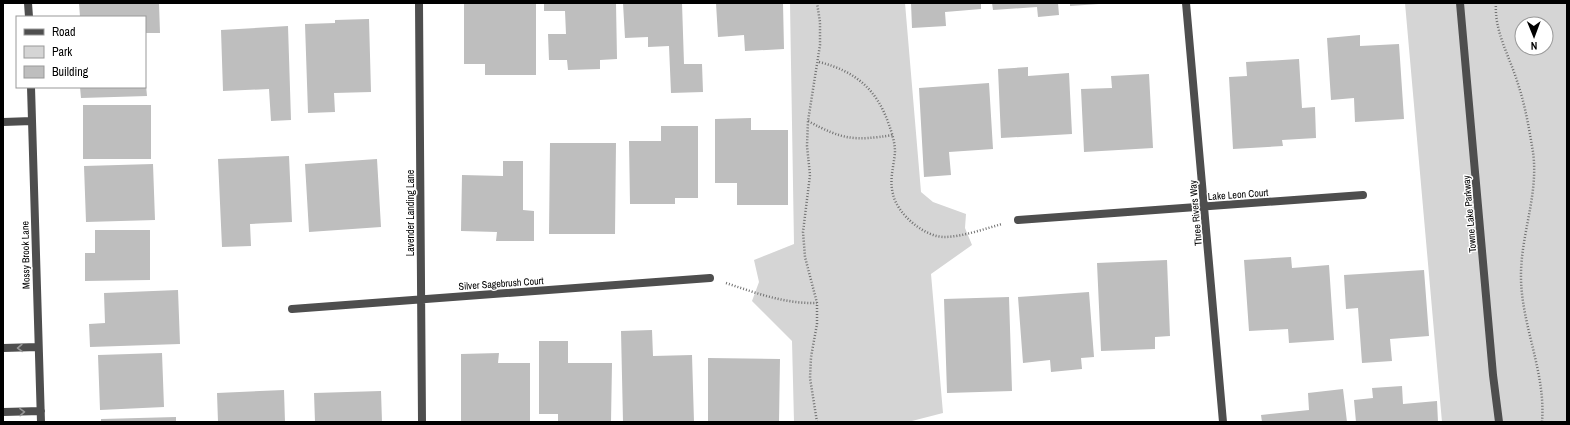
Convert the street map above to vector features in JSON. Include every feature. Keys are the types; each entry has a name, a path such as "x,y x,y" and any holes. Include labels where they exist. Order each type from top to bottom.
{"street":[{"path":"28,3 28,16"},
{"name":"Lavender Landing Lane","path":"419,3 422,422"},
{"name":"Three Rivers Way","path":"1186,3 1223,422"},
{"name":"Towne Lake Parkway","path":"1460,3 1493,375 1500,422"},
{"name":"Mossy Brook Lane","path":"31,88 41,422"},
{"path":"3,122 32,121"},
{"name":"Lake Leon Court","path":"1018,220 1363,194"},
{"name":"Silver Sagebrush Court","path":"292,309 710,278"},
{"path":"3,348 38,347"},
{"path":"3,412 41,411"}],"path":[{"path":"817,3 820,22 819,62 811,94 808,121 807,146 810,176 804,232 805,257 817,303 817,324 811,358 810,378 817,422"},
{"path":"1496,3 1498,28 1524,102 1533,154 1534,179 1523,249 1521,277 1522,308 1540,379 1542,422"},
{"path":"819,62 834,65 850,74 867,86 879,102 893,135 895,151 891,173 893,195 903,212 916,226 931,234 945,237 1018,220"},
{"path":"808,121 834,135 853,139 893,135"},
{"path":"710,278 761,294 798,303 817,303"}],"green space":[{"path":"790,3 905,3 921,192 933,202 966,214 965,228 972,245 931,274 943,413 908,422 794,422 792,341 752,301 759,282 754,260 794,244"},
{"path":"1405,3 1567,3 1567,422 1442,422"}],"building":[{"path":"79,3 159,3 160,33 146,33 146,16 80,16"},
{"path":"464,3 536,3 536,75 485,75 485,64 464,64"},
{"path":"544,3 616,3 617,59 600,60 600,69 568,70 567,60 549,60 548,34 566,34 565,11 544,11"},
{"path":"623,3 682,3 684,64 702,64 703,92 671,93 669,46 648,47 648,37 625,38"},
{"path":"716,3 783,3 784,49 745,51 744,35 718,37"},
{"path":"911,3 981,3 981,9 945,12 946,26 912,28"},
{"path":"992,3 1058,3 1059,15 1038,17 1037,7 993,10"},
{"path":"1070,3 1099,3 1099,4 1070,6"},
{"path":"369,19 371,92 334,93 335,112 308,113 305,24 335,23 335,20"},
{"path":"288,26 291,120 271,121 269,89 223,91 221,30"},
{"path":"1360,35 1360,46 1399,44 1404,119 1355,122 1354,98 1331,100 1327,38"},
{"path":"1299,59 1302,108 1315,107 1316,138 1282,140 1283,146 1233,149 1229,77 1247,76 1246,62"},
{"path":"1028,67 1028,76 1069,73 1072,134 1001,138 998,69"},
{"path":"1149,74 1153,148 1084,152 1081,89 1112,88 1111,76"},
{"path":"989,83 993,149 949,152 951,175 924,177 919,88"},
{"path":"146,85 147,96 81,98 80,88 146,88"},
{"path":"83,105 151,105 151,159 83,159"},
{"path":"751,118 751,130 788,130 788,205 737,205 737,183 715,183 715,119"},
{"path":"661,126 698,126 698,198 675,198 675,204 630,204 629,141 661,141"},
{"path":"550,143 616,143 615,234 549,234"},
{"path":"289,156 292,222 250,224 251,246 222,247 218,159"},
{"path":"377,159 381,227 309,232 305,164"},
{"path":"503,161 523,161 523,210 534,211 534,241 496,241 497,232 461,231 462,175 503,176"},
{"path":"153,164 155,220 86,222 84,166"},
{"path":"95,230 150,230 150,280 85,281 85,253 95,253"},
{"path":"1291,257 1292,268 1329,265 1334,340 1289,343 1288,329 1249,331 1244,260"},
{"path":"1167,260 1170,336 1155,337 1155,349 1101,351 1097,263"},
{"path":"1424,270 1429,336 1390,339 1392,361 1362,363 1358,308 1346,309 1344,275"},
{"path":"178,290 180,344 90,347 89,324 105,323 104,293"},
{"path":"1089,292 1094,357 1081,358 1082,369 1051,372 1050,360 1023,363 1018,297"},
{"path":"1009,297 1012,391 947,393 944,299"},
{"path":"652,330 653,356 692,355 694,422 623,422 621,331"},
{"path":"539,341 568,341 568,363 612,363 611,422 558,422 558,414 539,414"},
{"path":"162,353 164,407 100,410 98,355"},
{"path":"499,353 498,363 530,363 530,422 461,422 461,354"},
{"path":"708,358 780,359 779,422 708,422"},
{"path":"1402,386 1403,404 1437,401 1438,422 1356,422 1354,400 1373,398 1372,388"},
{"path":"1343,389 1347,422 1262,422 1261,415 1309,410 1308,393"},
{"path":"284,390 285,422 218,422 217,393"},
{"path":"381,391 382,422 315,422 314,393"},
{"path":"176,417 176,422 101,422 101,419"}]}
